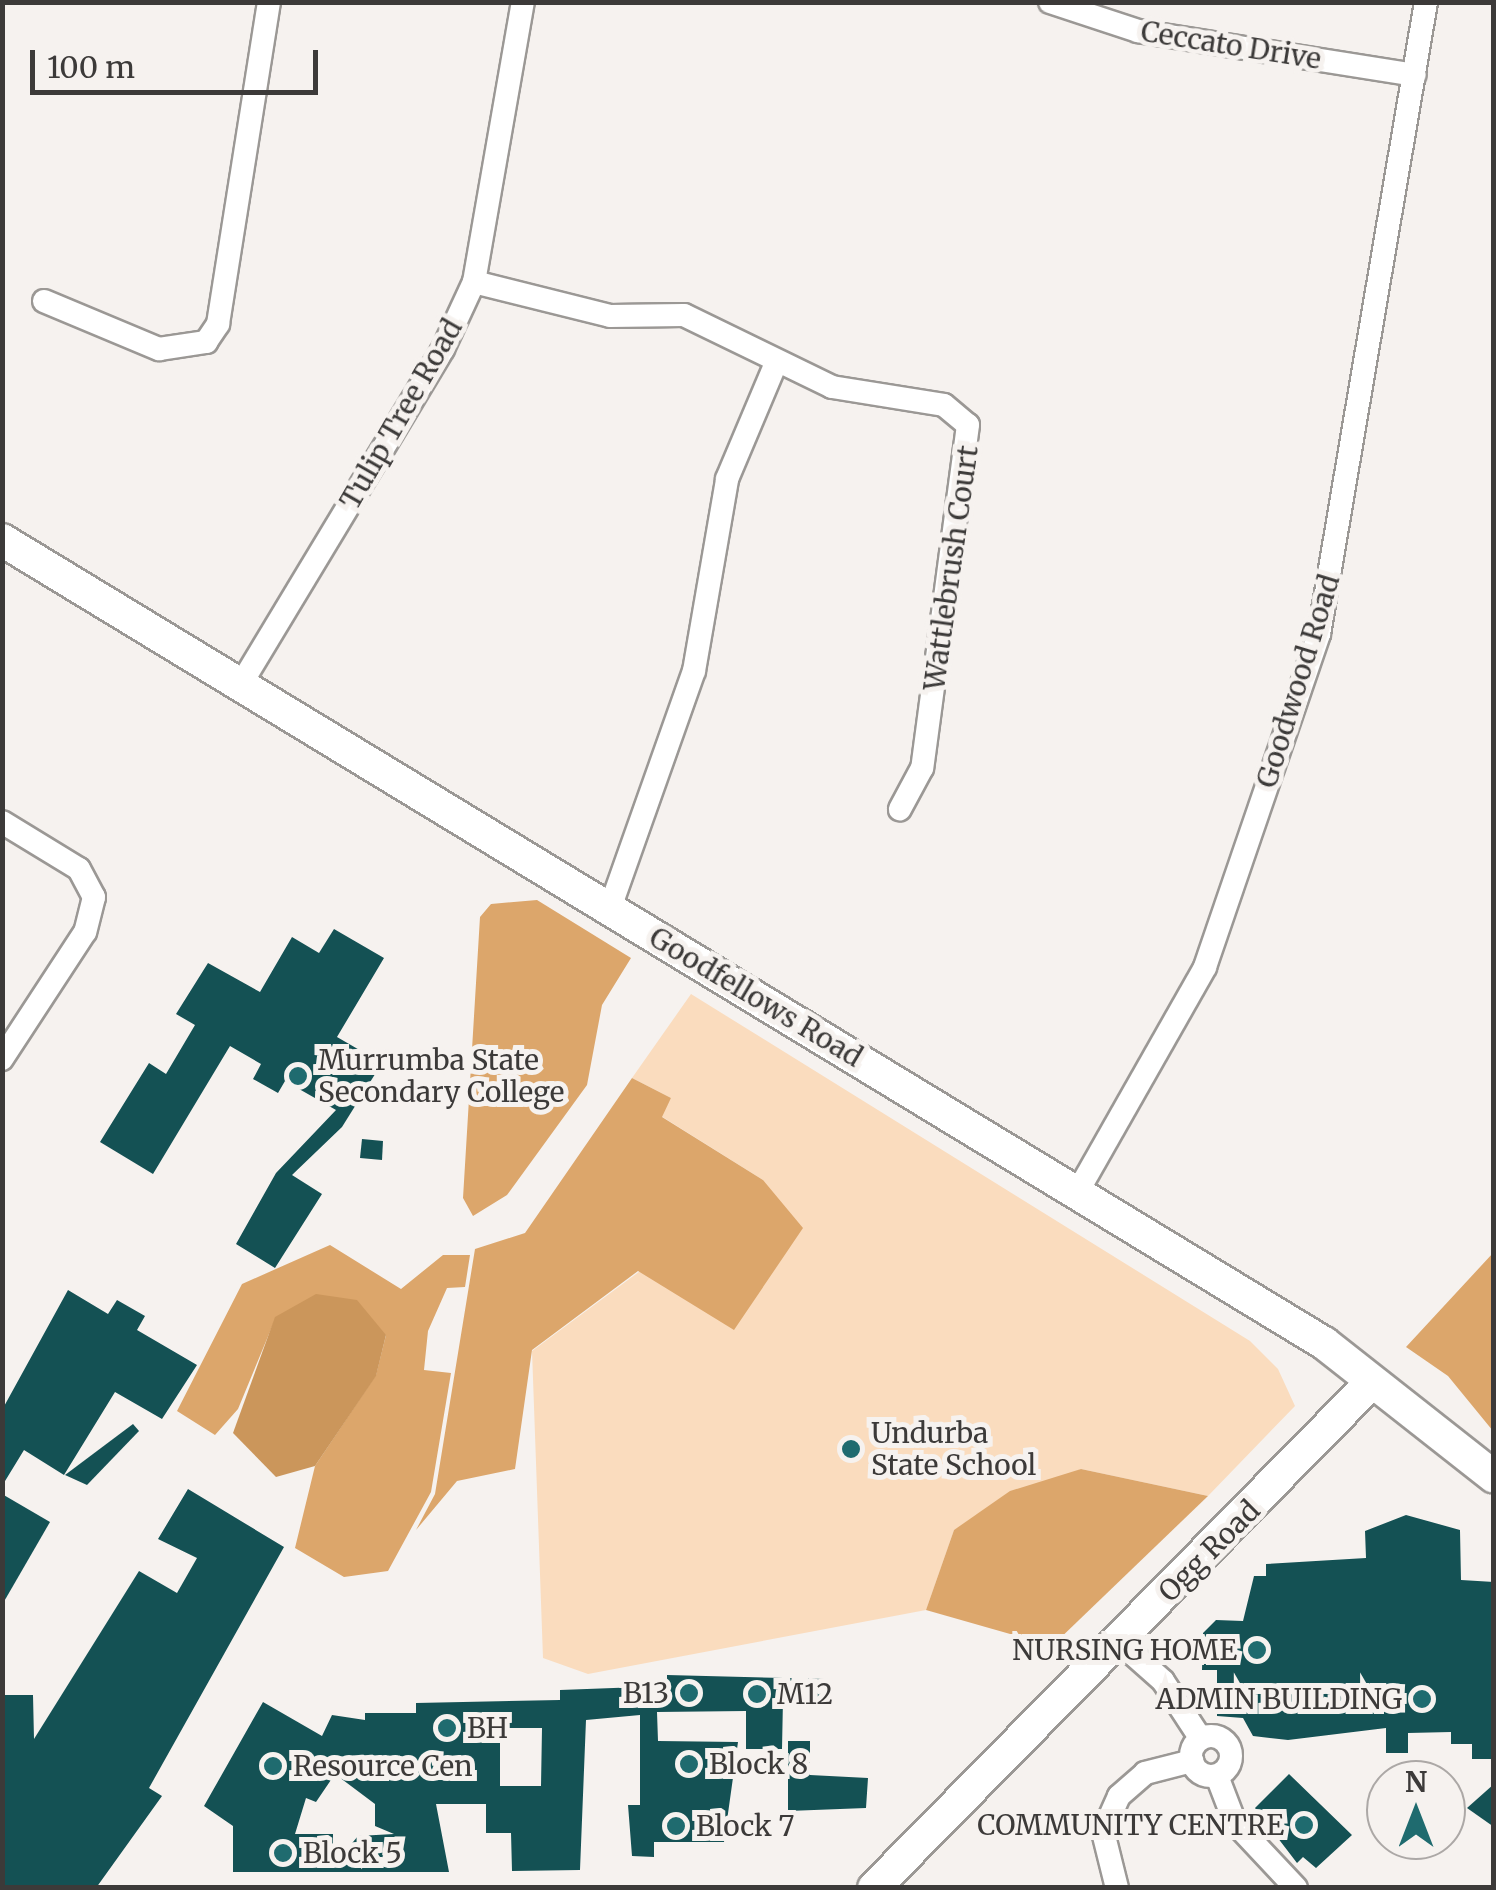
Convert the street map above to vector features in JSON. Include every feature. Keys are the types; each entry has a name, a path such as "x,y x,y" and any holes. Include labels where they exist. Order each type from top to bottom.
{"street":[{"path":"44,301 159,349 206,342 218,324 269,2"},
{"name":"Tulip Tree Road","path":"241,684 444,349 474,282 523,2"},
{"name":"Ceccato Drive","path":"1050,2 1138,31 1415,75"},
{"name":"Goodwood Road","path":"1078,1191 1205,968 1319,634 1426,2"},
{"name":"Wattlebrush Court","path":"474,282 610,316 684,315 776,363 844,390 944,405 968,425 922,768 900,808"},
{"path":"610,908 694,671 727,479 776,363"},
{"name":"Goodfellows Road","path":"2,540 1078,1191 1372,1382 1494,1477"},
{"path":"2,822 78,869 94,897 85,932 2,1059"},
{"name":"Ogg Road","path":"874,1888 1372,1382"},
{"path":"1118,1641 1162,1681 1201,1739"},
{"path":"1201,1739 1218,1737 1232,1751 1217,1776"},
{"path":"1192,1761 1201,1739"},
{"path":"1117,1888 1103,1832 1113,1806 1146,1774 1192,1761 1217,1776 1236,1823 1296,1888"}],"shaded area":[{"path":"537,900 631,958 602,1005 587,1085 507,1195 473,1216 463,1198 480,917 491,904"},
{"path":"691,994 1250,1341 1278,1369 1295,1406 1208,1496 1081,1469 954,1530 926,1610 588,1674 543,1658 532,1351 763,1180 661,1116 671,1098 632,1078"},
{"path":"632,1078 671,1098 662,1117 763,1180 803,1228 734,1330 638,1271 532,1350 515,1469 457,1481 416,1530 435,1494 475,1249 525,1233"},
{"path":"330,1245 401,1289 443,1255 470,1255 465,1287 447,1288 428,1331 424,1370 451,1373 431,1492 388,1571 344,1577 295,1548 315,1466 376,1375 386,1335 276,1317 238,1409 215,1435 177,1411 242,1284"},
{"path":"1493,1253 1493,1431 1448,1376 1406,1347"},
{"path":"316,1294 357,1300 386,1335 376,1376 315,1466 276,1477 233,1433 275,1317"},
{"path":"1081,1469 1208,1496 1052,1646 926,1610 954,1530 1010,1491"}],"building":[{"path":"334,929 384,958 337,1037 382,1063 342,1127 292,1175 322,1194 275,1268 236,1244 276,1173 336,1110 285,1081 278,1093 253,1079 261,1064 230,1046 153,1174 100,1142 149,1063 166,1074 195,1025 176,1014 208,963 260,992 292,937 319,953"},
{"path":"362,1139 383,1141 382,1160 360,1158"},
{"path":"68,1290 108,1314 117,1300 145,1316 137,1330 197,1365 162,1419 115,1392 64,1475 24,1450 2,1486 2,1410"},
{"path":"133,1424 139,1431 87,1485 65,1475"},
{"path":"188,1489 284,1547 149,1788 162,1796 96,1888 2,1888 2,1695 33,1695 34,1739 139,1571 177,1593 197,1558 158,1539"},
{"path":"2,1494 50,1522 2,1605"},
{"path":"1406,1515 1460,1530 1461,1580 1494,1582 1494,1759 1472,1759 1472,1744 1451,1744 1451,1732 1408,1733 1408,1753 1386,1753 1386,1728 1288,1740 1253,1736 1243,1718 1217,1716 1217,1670 1202,1670 1203,1633 1216,1620 1243,1621 1254,1576 1266,1576 1266,1564 1366,1558 1365,1531"},
{"path":"667,1675 826,1679 826,1699 783,1699 782,1749 746,1749 746,1711 657,1712 658,1741 738,1742 724,1842 654,1842 654,1857 632,1856 628,1805 640,1805 640,1715 586,1720 580,1870 512,1871 511,1833 486,1833 486,1804 436,1804 449,1872 233,1872 233,1826 204,1806 263,1702 322,1736 332,1715 365,1720 365,1713 416,1713 416,1703 560,1700 560,1690 667,1686","holes":["500,1728 542,1728 541,1786 500,1786","335,1774 375,1804 375,1826 394,1834 358,1836 333,1866 333,1834 295,1834 306,1798 316,1802"]},
{"path":"788,1741 810,1741 810,1775 868,1778 866,1808 788,1811"},
{"name":"COMMUNITY CENTRE","path":"1289,1774 1352,1835 1316,1868 1303,1857 1297,1863 1255,1808"},
{"path":"1494,1784 1494,1827 1467,1808"}],"place":[{"name":"Murrumba State Secondary College","path":"298,1076"},
{"name":"Undurba State School","path":"851,1449"},
{"name":"NURSING HOME","path":"1257,1650"},
{"name":"B13","path":"689,1693"},
{"name":"M12","path":"757,1694"},
{"name":"ADMIN BUILDING","path":"1422,1699"},
{"name":"BH","path":"447,1728"},
{"name":"Block 8","path":"689,1764"},
{"name":"Resource Cen","path":"273,1766"},
{"name":"COMMUNITY CENTRE","path":"1304,1825"},
{"name":"Block 7","path":"676,1826"},
{"name":"Block 5","path":"283,1853"}]}
